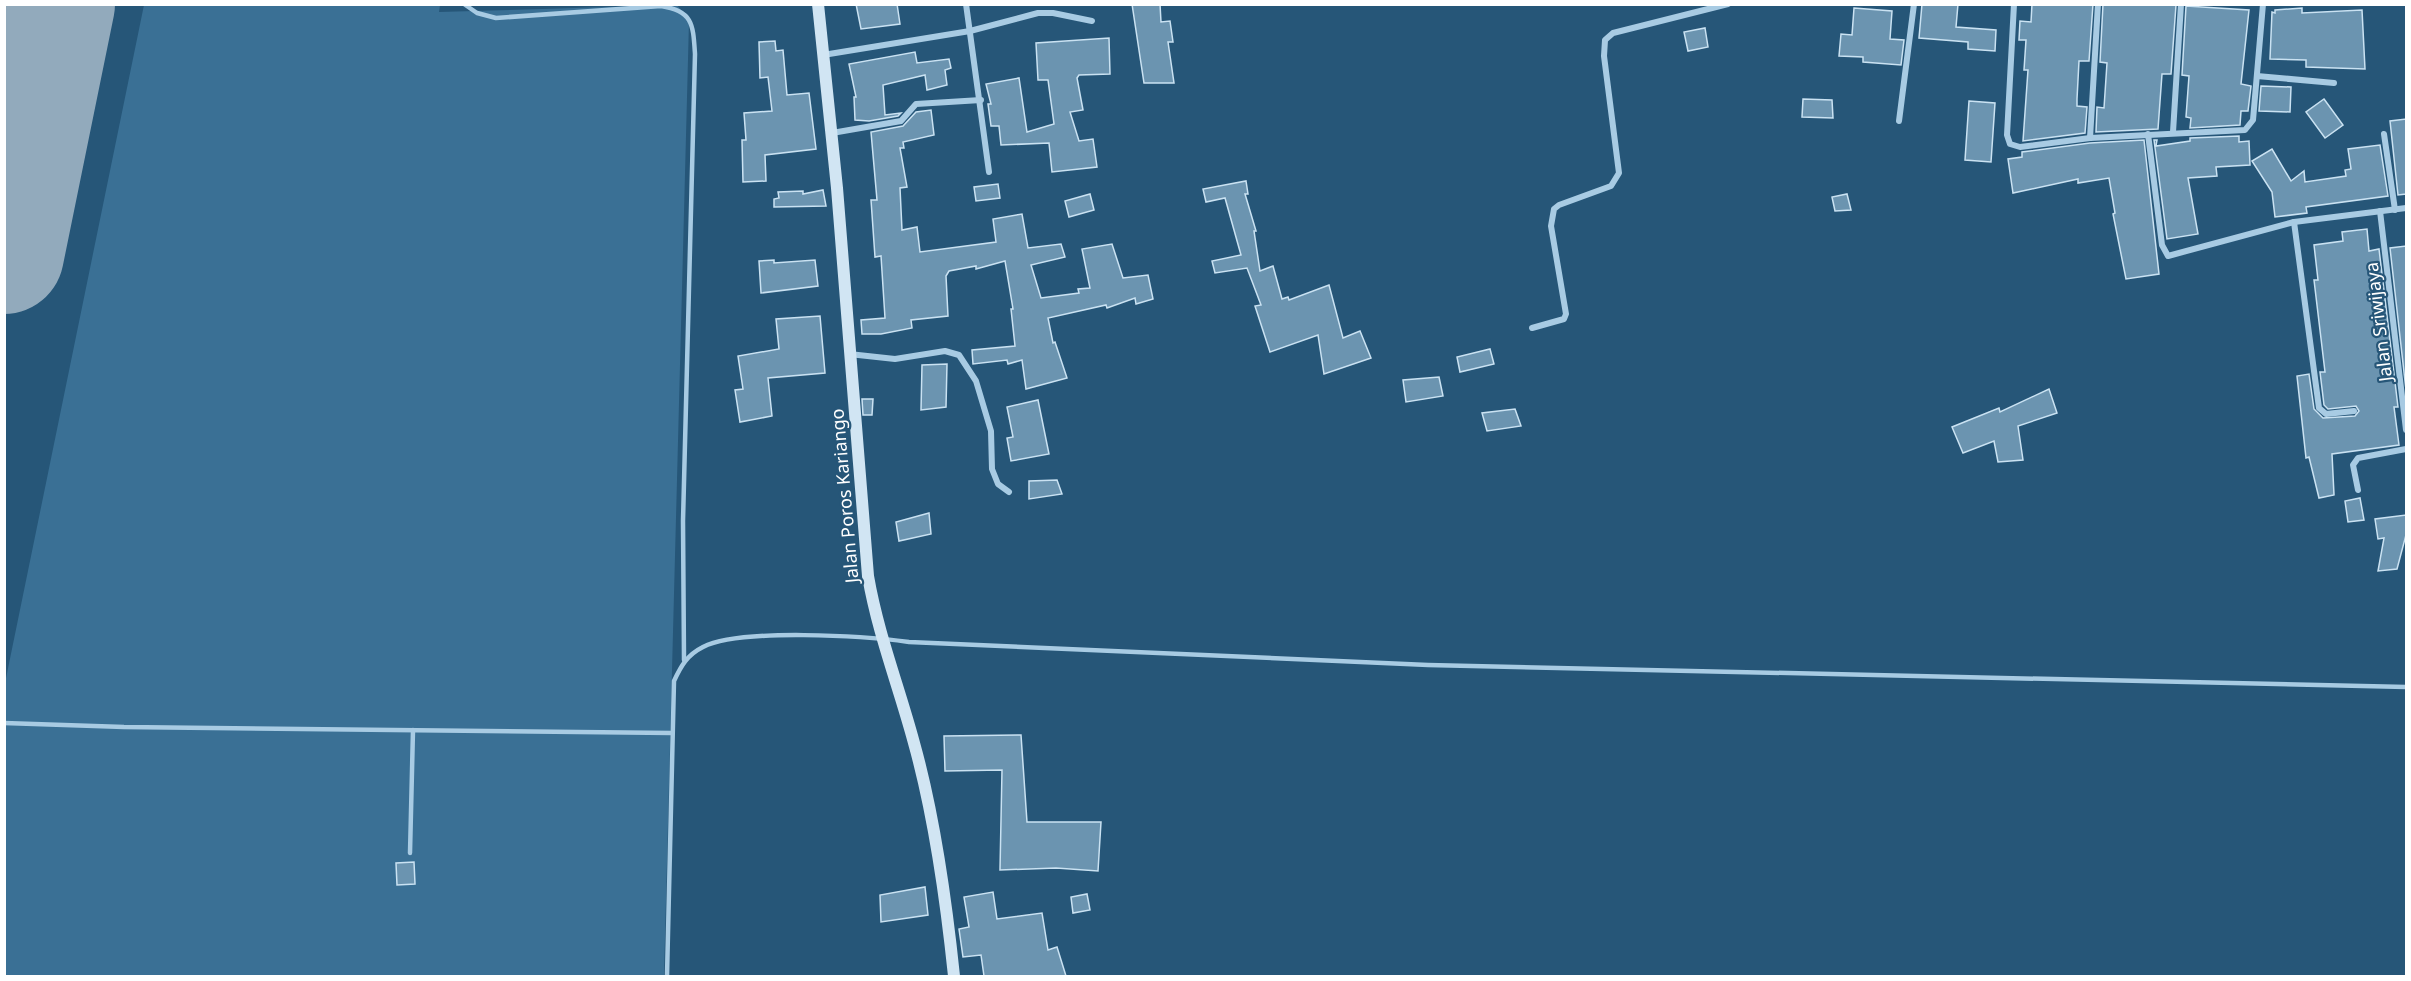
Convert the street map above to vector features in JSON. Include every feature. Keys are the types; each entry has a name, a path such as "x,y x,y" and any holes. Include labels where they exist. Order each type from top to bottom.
{"main road":[{"name":"Jalan Poros Kariango","path":"818,4 868,576 881,638 914,742 923,780 954,976"}],"street":[{"path":"966,4 981,100 989,172"},
{"path":"1532,328 1560,323 1566,314 1551,226 1554,209 1559,205 1611,186 1619,173 1604,56 1605,40 1613,33 1728,4"},
{"path":"1899,122 1914,4"},
{"path":"2014,4 2009,142 2020,147 2090,138 2173,132 2242,131 2249,128 2253,120 2263,4"},
{"path":"2090,138 2098,4"},
{"path":"2173,132 2181,4"},
{"path":"822,55 970,31 1038,13 1053,13 1092,21"},
{"path":"2257,76 2334,83"},
{"path":"831,133 902,121 916,104 981,100"},
{"path":"2148,134 2162,245 2167,255 2294,222 2406,208"},
{"path":"2384,134 2395,210"},
{"name":"Jalan Sriwijaya","path":"2380,211 2403,373 2406,430"},
{"path":"2294,222 2319,408 2326,414 2354,411"},
{"path":"849,354 895,359 945,351 959,355 976,381 991,431 992,469 998,484 1009,492"},
{"path":"2358,490 2353,465 2358,458 2406,449"}],"lane":[{"path":"464,4 477,13 496,18 661,6 677,9 688,16 694,30 683,521 684,660 674,681 668,976"},
{"path":"684,660 703,646 731,639 778,636 881,638 909,642 1428,665 2406,687"},
{"path":"4,723 672,733"},
{"path":"410,853 413,730"}],"shaded area":[{"path":"144,5 440,5 439,12 677,5 689,21 664,976 5,976 5,683"}],"building":[{"path":"856,4 897,4 900,24 861,29"},
{"path":"1132,4 1160,4 1161,22 1170,21 1173,42 1168,42 1174,83 1144,83"},
{"path":"1922,4 1958,4 1956,27 1996,30 1995,51 1968,49 1968,42 1919,38"},
{"path":"2032,4 2093,4 2089,61 2079,61 2077,106 2087,107 2085,133 2023,141 2028,70 2024,70 2026,40 2019,40 2020,21 2031,22"},
{"path":"2103,4 2176,5 2171,74 2162,74 2158,129 2096,132 2097,107 2104,108 2107,63 2100,62"},
{"path":"2186,6 2249,10 2241,84 2251,86 2248,111 2241,111 2240,125 2190,128 2191,118 2186,117 2189,76 2182,75"},
{"path":"1854,8 1892,11 1890,39 1904,40 1901,65 1863,62 1863,57 1839,56 1841,34 1852,35"},
{"path":"2302,8 2302,13 2362,10 2365,69 2306,67 2306,60 2270,59 2272,12"},
{"path":"1705,28 1708,47 1688,51 1684,32"},
{"path":"1109,38 1110,74 1079,75 1077,78 1083,110 1070,112 1079,141 1093,139 1097,167 1052,172 1049,143 1001,145 999,126 991,126 988,104 991,104 986,84 1019,78 1027,132 1054,124 1048,80 1038,80 1036,43"},
{"path":"775,41 776,51 783,50 787,95 809,93 816,149 765,155 766,181 743,182 742,140 746,140 744,113 772,111 768,77 760,78 759,42"},
{"path":"915,52 917,63 949,59 951,68 945,70 947,85 927,90 925,75 883,85 885,115 901,113 898,116 869,121 855,120 854,97 856,97 849,64"},
{"path":"2261,86 2291,87 2290,112 2259,111"},
{"path":"1803,99 1832,100 1833,118 1802,117"},
{"path":"2324,99 2343,125 2325,138 2306,112"},
{"path":"1969,101 1995,103 1991,162 1965,160"},
{"path":"931,110 934,135 903,142 904,148 900,148 907,187 900,188 902,230 917,227 920,252 996,242 993,219 1022,214 1028,248 1061,244 1065,257 1031,265 1041,298 1079,293 1078,289 1090,288 1082,249 1112,244 1123,278 1148,275 1153,299 1136,304 1135,298 1107,308 1106,305 1048,318 1053,343 1055,342 1067,378 1026,389 1022,360 1008,364 1007,360 973,364 972,350 1015,346 1011,309 1013,309 1005,261 976,269 976,266 949,271 946,276 948,316 911,320 912,328 881,334 862,334 861,320 885,318 881,256 875,257 871,200 877,200 871,132 903,126 916,112"},
{"path":"2406,119 2406,194 2398,195 2390,121"},
{"path":"2239,136 2239,142 2249,141 2250,165 2216,167 2217,176 2188,178 2198,234 2167,239 2154,140 2157,140 2156,146 2190,141 2190,138"},
{"path":"2144,140 2159,274 2126,279 2113,214 2115,213 2109,178 2078,183 2078,179 2013,193 2008,159 2022,157 2022,152 2090,143"},
{"path":"2380,145 2388,196 2306,207 2307,213 2275,217 2272,192 2252,161 2272,149 2291,181 2304,171 2305,182 2346,176 2345,170 2351,169 2348,149"},
{"path":"1246,181 1248,194 1245,194 1256,231 1254,231 1260,271 1273,266 1282,299 1288,297 1289,300 1329,285 1343,338 1360,331 1371,358 1324,374 1318,335 1270,352 1255,306 1261,305 1247,268 1215,273 1212,261 1241,255 1225,198 1206,202 1203,189"},
{"path":"998,184 1000,198 976,201 974,187"},
{"path":"823,190 826,206 774,207 774,199 779,198 778,192 803,191 803,194"},
{"path":"1090,194 1094,210 1069,217 1065,201"},
{"path":"1847,194 1851,210 1835,211 1832,197"},
{"path":"2367,229 2369,251 2379,249 2398,407 2394,407 2399,445 2332,454 2334,495 2319,498 2309,457 2306,458 2297,376 2309,374 2314,409 2323,418 2355,416 2359,411 2356,406 2328,409 2324,405 2320,372 2325,372 2314,280 2318,280 2314,245 2343,241 2342,232"},
{"path":"2406,246 2406,390 2390,248"},
{"path":"774,260 774,263 815,260 818,286 761,293 759,261"},
{"path":"820,316 825,373 768,378 772,416 740,422 735,390 743,389 738,356 779,349 776,319"},
{"path":"1490,349 1494,364 1460,372 1457,357"},
{"path":"947,364 946,407 921,410 922,365"},
{"path":"1439,377 1443,396 1406,402 1403,380"},
{"path":"2049,389 2057,413 2018,426 2023,460 1998,462 1994,441 1963,453 1952,427 1999,408 2000,412"},
{"path":"862,399 873,399 872,415 863,415"},
{"path":"1038,400 1049,454 1011,461 1007,438 1013,437 1007,407"},
{"path":"1515,409 1521,426 1487,431 1482,413"},
{"path":"1057,480 1062,494 1029,499 1029,481"},
{"path":"2360,498 2364,520 2348,522 2345,501"},
{"path":"929,513 931,534 899,541 896,522"},
{"path":"2406,515 2406,535 2397,569 2378,571 2384,538 2378,539 2375,519"},
{"path":"1021,735 1027,822 1101,822 1098,871 1056,868 1000,870 1002,770 945,771 944,736"},
{"path":"414,862 415,884 397,885 396,863"},
{"path":"925,887 928,915 881,922 880,895"},
{"path":"993,892 997,919 1042,913 1048,950 1057,947 1066,976 984,976 981,955 963,957 959,929 969,927 964,897"},
{"path":"1087,894 1090,910 1073,913 1071,897"}],"taxiway":[{"path":"4,102 27,79 46,48"}],"runway":[{"path":"4,254 55,4"}]}
